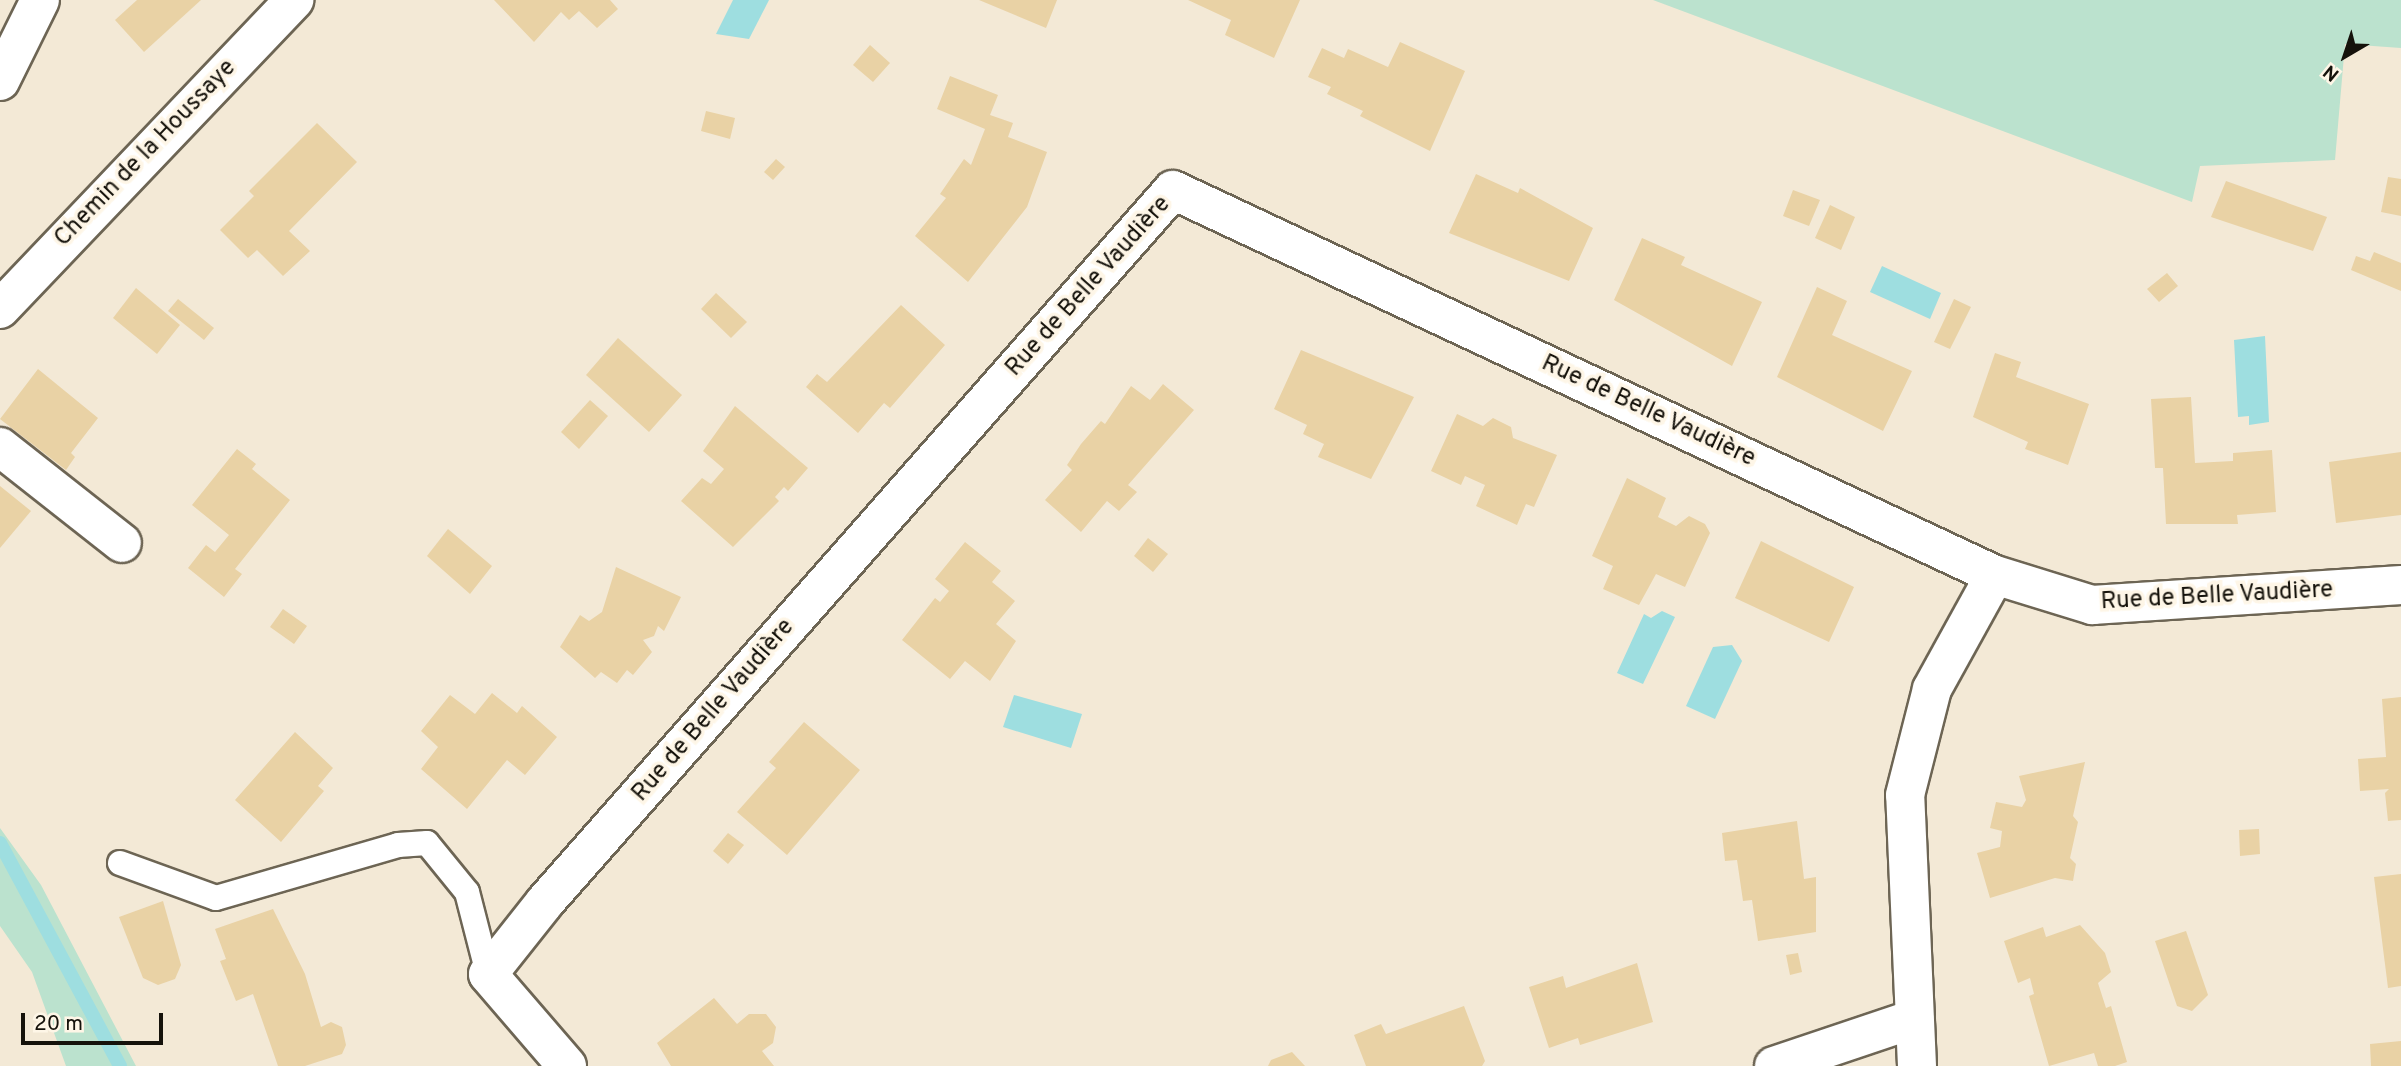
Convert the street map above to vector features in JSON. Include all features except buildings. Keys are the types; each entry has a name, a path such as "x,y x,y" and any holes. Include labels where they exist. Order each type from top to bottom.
{"street":[{"path":"0,81 40,0"},
{"name":"Chemin de la Houssaye","path":"0,309 294,0"},
{"name":"Rue de Belle Vaudière","path":"488,974 555,892 1173,190 1995,575 2092,605 2401,585"},
{"path":"0,447 122,543"},
{"path":"1917,1066 1905,795 1932,689 1995,575"},
{"path":"488,974 567,1066"},
{"path":"1774,1066 1914,1019"}],"lane":[{"path":"120,863 216,898 398,845 428,843 467,892 488,974"}],"green space":[{"path":"1653,0 2401,0 2401,48 2345,44 2335,160 2200,166 2192,202"},
{"path":"0,828 41,885 136,1066 66,1066 32,972 0,926"}],"water":[{"path":"733,0 769,0 749,39 716,34"},
{"path":"1882,266 1941,293 1930,319 1870,292"},
{"path":"2265,336 2269,422 2249,425 2249,416 2238,417 2234,340"},
{"path":"1662,611 1675,617 1643,684 1617,673 1644,614 1651,618"},
{"path":"1732,645 1742,661 1715,719 1686,706 1713,647"},
{"path":"1014,695 1082,714 1071,748 1003,727"}],"waterway":[{"path":"0,843 120,1066"}]}
